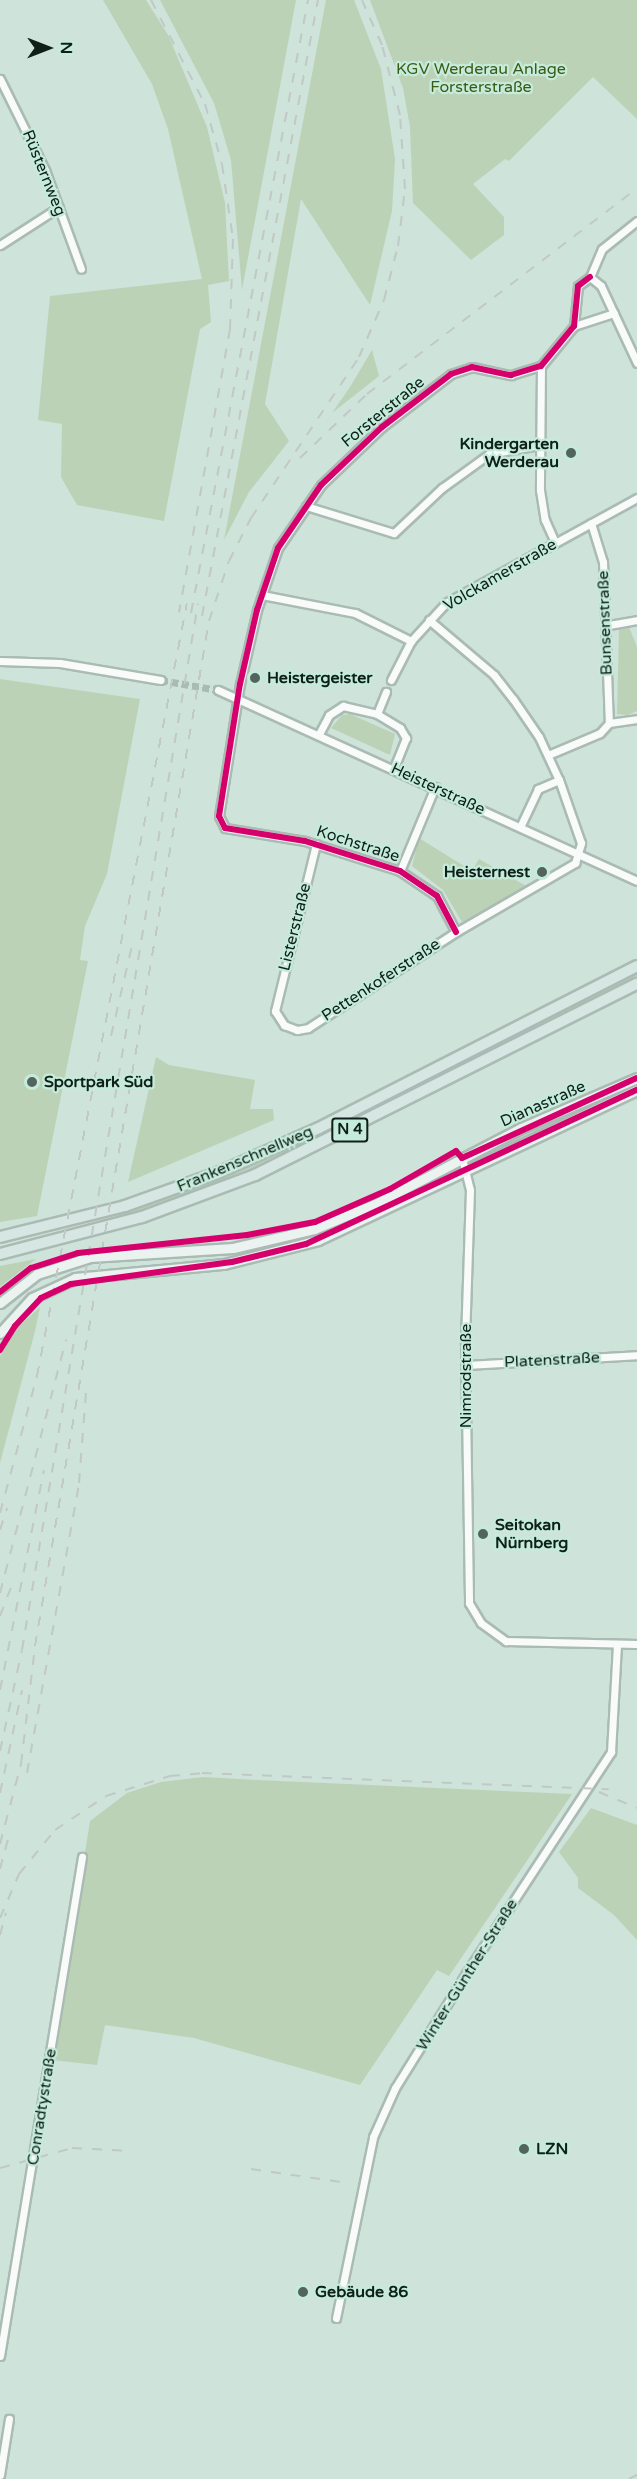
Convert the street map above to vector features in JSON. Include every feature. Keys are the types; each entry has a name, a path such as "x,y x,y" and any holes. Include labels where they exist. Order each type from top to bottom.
{"highway":[{"name":"Frankenschnellweg","path":"0,1237 124,1206 220,1172 319,1128 637,966"},
{"name":"Frankenschnellweg","path":"0,1254 142,1217 255,1175 637,984"}],"main road":[{"name":"Dianastraße","path":"0,1303 37,1274 114,1253 211,1250 292,1236 363,1209 462,1158 637,1078"},
{"name":"Dianastraße","path":"0,1333 32,1298 63,1281 99,1272 232,1262 306,1244 637,1090"}],"street":[{"name":"Rüsternweg","path":"0,79 59,207 81,269"},
{"path":"0,245 59,207"},
{"path":"574,326 578,286 590,277 602,249 637,221"},
{"path":"590,277 601,286 637,363"},
{"path":"555,542 545,520 539,445 541,366 574,326 614,313"},
{"name":"Forsterstraße","path":"225,828 219,816 239,699 262,595 278,548 306,506 344,461 451,374 472,367 511,375 541,366"},
{"path":"306,506 394,533 481,458 509,447 539,445"},
{"name":"Volckamerstraße","path":"391,680 411,641 446,603 637,498"},
{"name":"Bunsenstraße","path":"591,524 603,562 609,625 609,723"},
{"path":"262,595 355,614 411,641"},
{"path":"429,620 494,675 548,755 581,843 579,854"},
{"path":"609,625 637,620"},
{"path":"0,661 60,663 161,680"},
{"name":"Heisterstraße","path":"218,690 394,768 637,881"},
{"path":"377,714 386,692"},
{"path":"319,734 336,709 351,706 377,714 400,728 406,738 394,768"},
{"path":"548,755 600,733 609,723 637,719"},
{"path":"520,827 538,789 559,780"},
{"path":"400,871 435,787"},
{"name":"Kochstraße","path":"225,828 316,844 400,871 437,896 456,932"},
{"name":"Listerstraße","path":"275,1011 316,844"},
{"name":"Pettenkoferstraße","path":"275,1011 287,1026 308,1028 456,932 567,871 579,854"},
{"name":"Nimrodstraße","path":"462,1158 467,1170 466,1596 481,1623 506,1641 617,1644"},
{"name":"Platenstraße","path":"466,1365 637,1355"},
{"path":"617,1644 637,1644"},
{"name":"Winter-Günther-Straße","path":"336,2318 373,2137 395,2088 467,1972 611,1752 617,1644"},
{"name":"Conradtystraße","path":"0,2356 82,1857"},
{"path":"0,2475 9,2419"},
{"path":"0,2436 5,2446"}],"green space":[{"path":"103,0 146,0 168,35 207,127 225,203 229,281 208,285 211,322 200,329 164,521 77,505 61,477 62,424 38,420 50,296 202,279 168,129 152,84"},
{"path":"160,0 296,0 242,290 231,160 214,103"},
{"path":"326,0 354,0 381,69 395,159 392,211 370,305 301,199 265,404 289,441 249,492 224,540"},
{"name":"KGV Werderau Anlage Forsterstraße","path":"370,0 637,0 637,119 593,77 509,161 505,159 473,184 504,217 504,235 471,260 413,203 410,127 403,88"},
{"path":"372,350 379,376 332,413 350,387"},
{"path":"629,627 637,647 637,711 628,715 617,714 619,629"},
{"path":"0,679 140,699 107,874 85,926 80,960 88,961 37,1216 0,1222"},
{"path":"350,714 395,734 390,755 331,728 342,715"},
{"path":"419,838 472,871 479,859 528,887 462,922 443,890 412,866"},
{"path":"637,972 637,978 278,1158 119,1219 120,1212 221,1176"},
{"path":"156,1057 169,1065 255,1080 250,1109 273,1109 274,1120 128,1182"},
{"path":"36,1259 0,1287 0,1266"},
{"path":"40,1307 0,1463 0,1356 17,1328"},
{"path":"203,1777 572,1794 449,1976 437,1970 360,2085 194,2038 105,2025 97,2065 52,2060 90,1821 127,1793 161,1782"},
{"path":"591,1808 637,1825 637,1940 614,1915 578,1888 578,1878 559,1852"}],"tunnel":[{"path":"161,680 218,690"}],"railway":[{"path":"151,0 205,104 222,164 233,239 230,329 179,612"},
{"path":"191,613 308,0"},
{"path":"202,616 318,0"},
{"path":"0,1844 21,1764 35,1646 209,621 229,561 251,518 359,357 384,300 398,246 405,189 400,115 382,45 362,0"},
{"path":"300,458 367,394 637,188"},
{"path":"0,1513 37,1376 187,603"},
{"path":"0,1751 22,1650 198,604"},
{"path":"111,1036 132,946"},
{"path":"0,1593 66,1339"},
{"path":"27,1773 79,1483 86,1391"},
{"path":"0,1690 44,1470"},
{"path":"0,1530 7,1508"},
{"path":"0,1616 12,1584"},
{"path":"0,1793 22,1690"},
{"path":"0,1918 19,1874 55,1830 106,1796 170,1776 202,1773 609,1789"},
{"path":"599,1792 637,1808"},
{"path":"0,1869 9,1836"},
{"path":"0,1935 6,1913"},
{"path":"0,2168 72,2148 131,2151"},
{"path":"251,2169 341,2182"},
{"path":"629,2479 637,2475"}],"cycle path":[{"path":"456,932 437,896 400,871 305,841 225,828 219,816 240,684 257,610 278,548 321,485 382,427 451,374 472,367 511,375 541,366 574,326 578,286 590,277"},
{"path":"0,1292 31,1268 78,1253 247,1235 315,1222 390,1189 456,1151 462,1158 637,1078"},
{"path":"0,1350 15,1326 41,1298 71,1284 232,1262 306,1244 637,1090"}],"place":[{"name":"Kindergarten Werderau","path":"571,453"},
{"name":"Heistergeister","path":"255,678"},
{"name":"Heisternest","path":"542,872"},
{"name":"Sportpark Süd","path":"32,1082"},
{"name":"Seitokan Nürnberg","path":"483,1534"},
{"name":"LZN","path":"524,2149"},
{"name":"Gebäude 86","path":"303,2292"}]}
